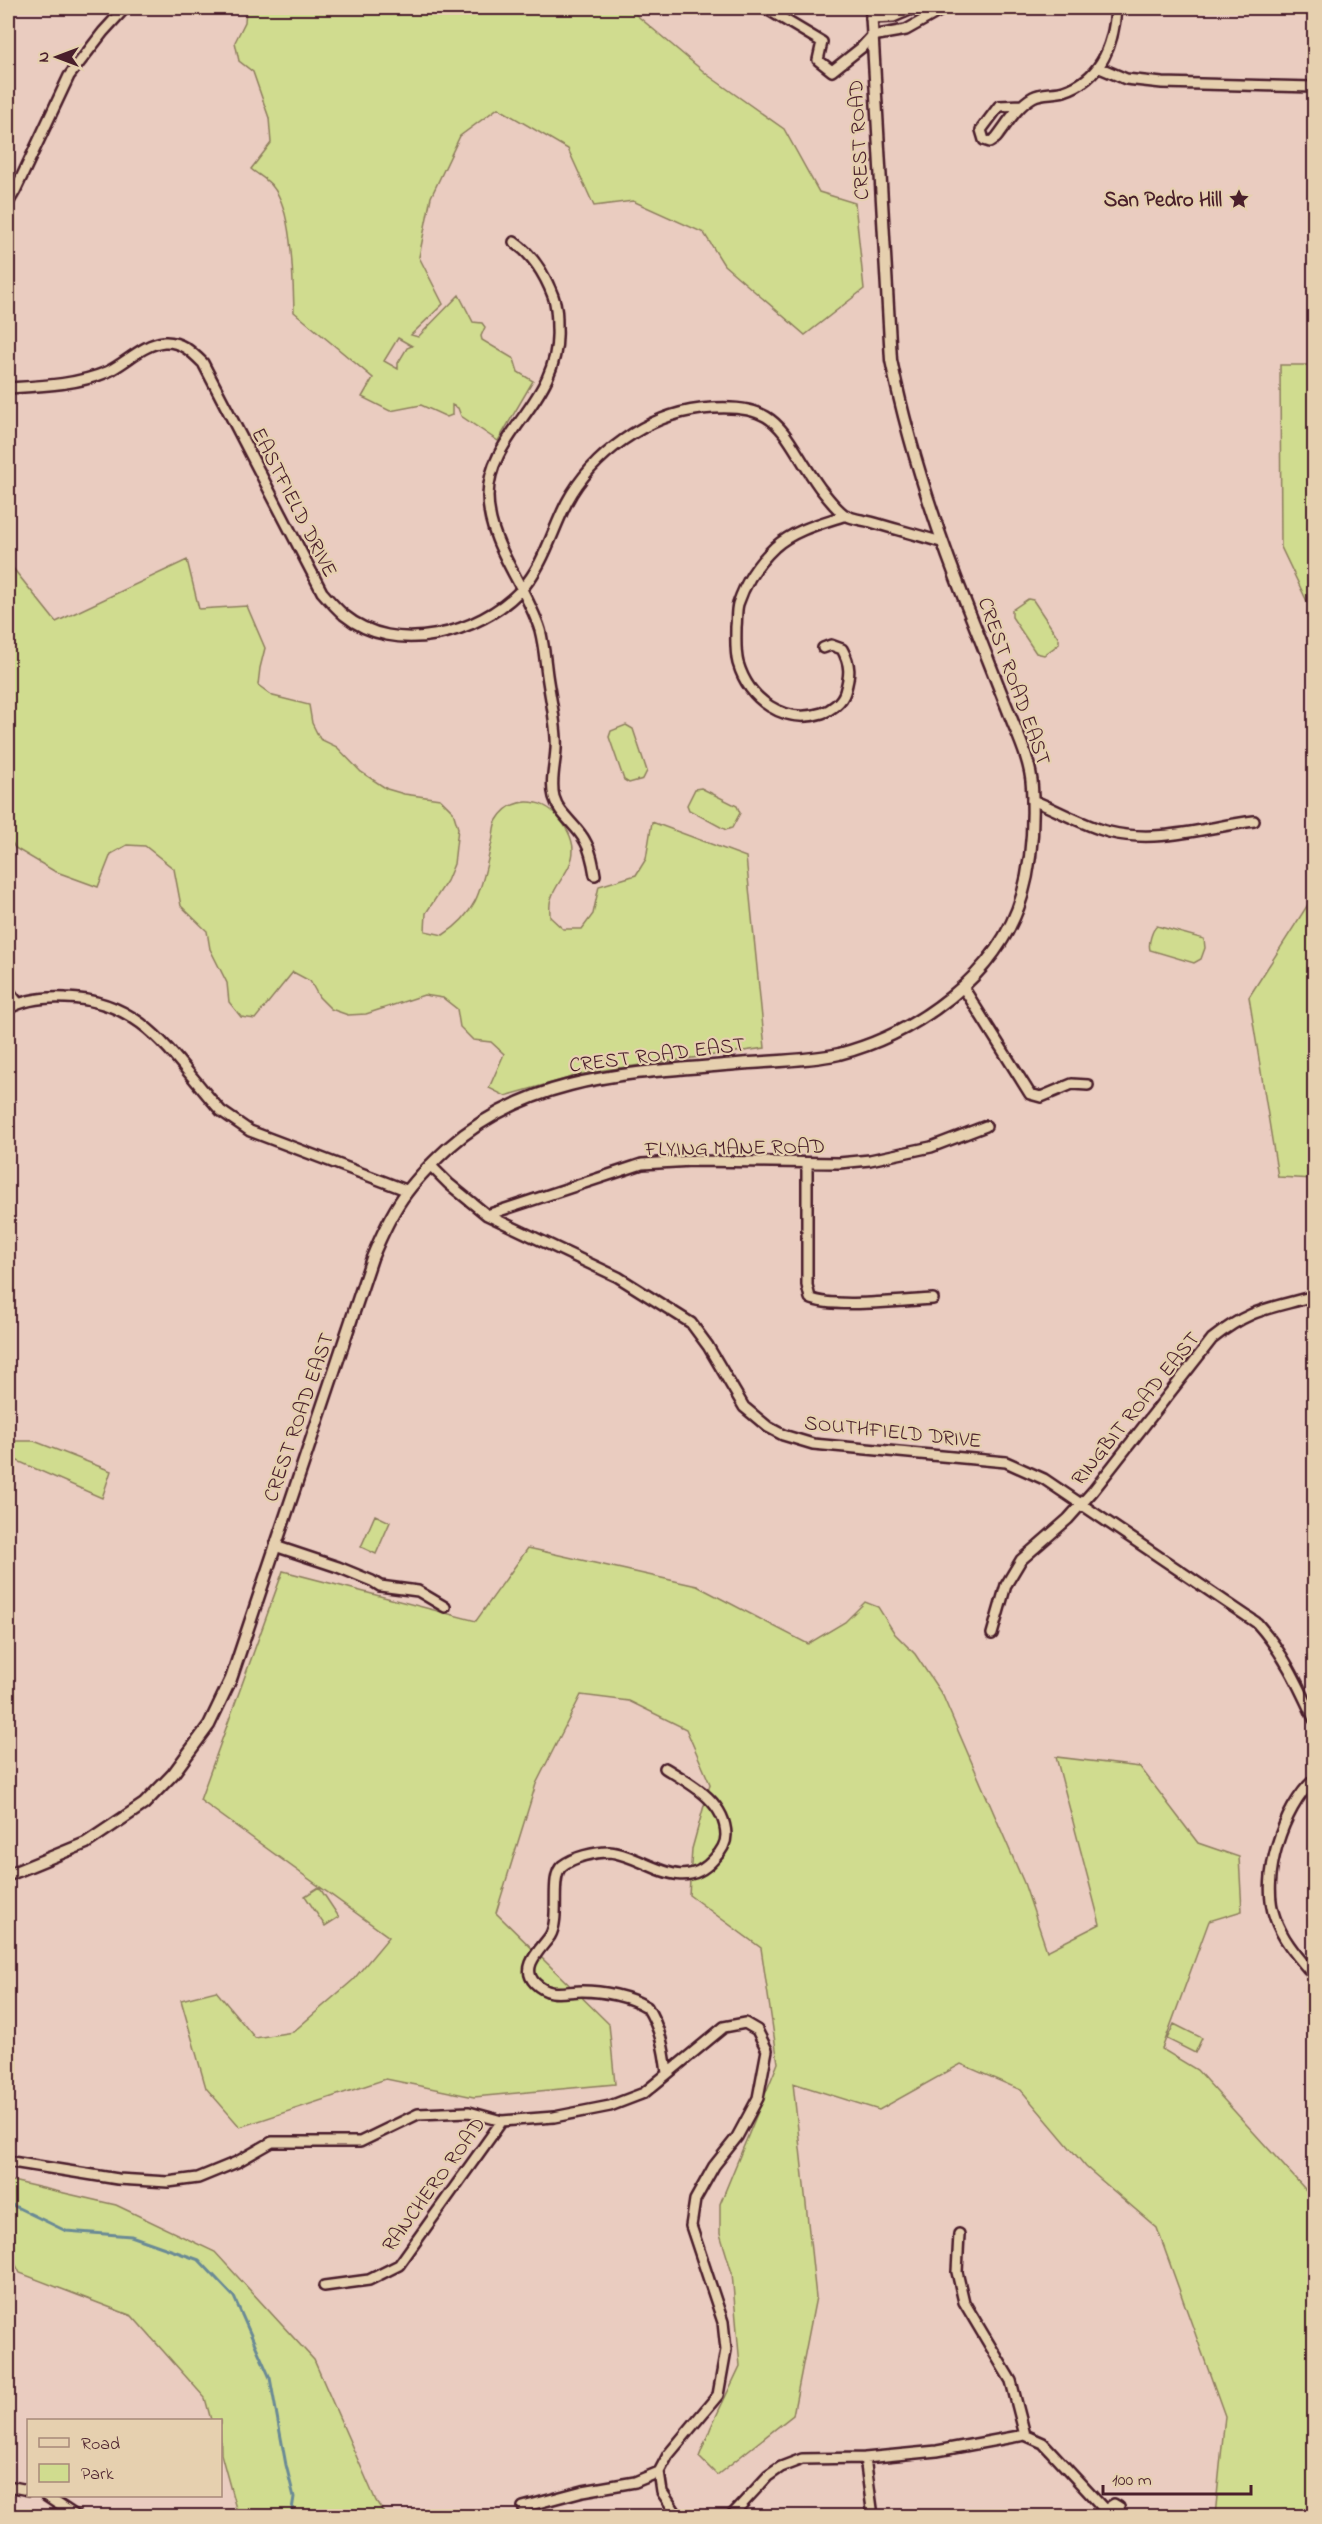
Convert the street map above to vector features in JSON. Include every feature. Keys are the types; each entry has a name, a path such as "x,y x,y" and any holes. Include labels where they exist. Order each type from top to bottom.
{"street":[{"path":"8,203 69,76 102,32 125,8"},
{"path":"765,8 822,42 818,60 832,71 872,36 906,30 945,8"},
{"path":"871,13 893,17 914,8"},
{"path":"1022,105 999,106 983,127 981,134 984,140 990,141 996,138 1022,105 1035,96 1065,91 1085,81 1100,68 1111,45 1116,8"},
{"name":"CREST ROAD","path":"871,13 886,271"},
{"path":"1100,68 1126,79 1162,83 1314,87"},
{"path":"514,242 528,252 549,286 555,302 558,338 556,356 542,391 496,461 490,479 488,498 497,538 540,632 556,738 554,798 585,840 593,859 595,875"},
{"name":"CREST ROAD EAST","path":"8,1875 86,1843 144,1804 173,1774 209,1725 231,1679 372,1258 388,1219 406,1190 430,1165 471,1128 522,1100 556,1087 592,1079 658,1071 836,1055 878,1041 906,1029 932,1013 963,987 998,945 1010,926 1022,896 1032,845 1032,784 1020,740 941,542 903,415 891,360 886,271"},
{"name":"EASTFIELD DRIVE","path":"8,388 72,383 107,372 150,346 163,342 190,350 203,363 322,592 345,616 369,629 402,637 442,635 472,624 502,607 522,589 539,566 568,500 590,470 615,446 639,430 671,416 700,409 746,409 760,412 776,422 828,498 846,515 941,542"},
{"path":"823,648 831,645 842,649 849,662 850,677 843,697 829,710 810,717 793,716 774,710 758,698 743,678 735,648 738,605 755,568 776,546 800,531 846,515"},
{"path":"1032,800 1107,832 1132,836 1196,832 1254,821"},
{"path":"963,987 1030,1094 1041,1097 1072,1084 1088,1085"},
{"path":"8,990 18,1003"},
{"path":"8,1009 18,1003 52,998 87,999 115,1006 152,1032 221,1111 234,1122 268,1138 406,1190"},
{"name":"FLYING MANE ROAD","path":"487,1215 642,1164 692,1161 849,1162 932,1148 986,1126"},
{"path":"807,1163 807,1285 810,1298 819,1302 857,1303 933,1299"},
{"name":"SOUTHFIELD DRIVE","path":"430,1165 487,1215 601,1268 651,1296 691,1323 708,1346 744,1407 768,1427 783,1435 813,1444 1006,1462 1025,1468 1082,1503 1257,1623 1274,1641 1288,1662 1314,1719"},
{"name":"RINGBIT ROAD EAST","path":"992,1634 1012,1572 1027,1554 1082,1503 1212,1339 1230,1324 1248,1314 1271,1305 1314,1296"},
{"path":"275,1546 338,1567 380,1586 418,1591 445,1607"},
{"path":"665,1768 701,1790 716,1806 725,1823 726,1839 719,1854 708,1867 691,1874 660,1871 611,1852 587,1856 563,1865 558,1870 554,1927 531,1959 530,1970 535,1983 544,1989 562,1995 580,1991 610,1994 639,2002 647,2007 656,2022 663,2044 668,2073"},
{"path":"1314,1780 1304,1789 1288,1816 1272,1869 1270,1889 1274,1915 1283,1936 1314,1976"},
{"path":"8,2158 12,2162 118,2179 168,2182 198,2178 237,2162 272,2142 360,2142 418,2114 469,2112 502,2121 554,2117 610,2106 644,2093 724,2027 746,2023 757,2030 767,2050 758,2098 737,2137 714,2166 695,2199 691,2226 723,2322 726,2350 718,2395 668,2455 659,2472 662,2492 678,2517"},
{"name":"RANCHERO ROAD","path":"324,2286 369,2280 399,2265 502,2121"},
{"path":"959,2234 957,2272 964,2302 1011,2381 1025,2435"},
{"path":"731,2517 768,2476 791,2462 802,2459 865,2458 937,2451 1025,2435 1043,2443 1105,2513 1114,2504 1119,2506 1121,2517"},
{"path":"865,2458 873,2517"},
{"path":"523,2507 583,2490 635,2482 659,2472"},
{"path":"8,2486 27,2490"},
{"path":"47,2497 76,2517"}],"green space":[{"path":"246,8 628,8 709,76 784,129 819,192 855,203 864,289 805,335 724,265 704,233 633,201 594,206 568,149 498,108 460,136 431,197 419,257 443,304 411,335 418,337 459,295 473,322 482,323 485,327 481,336 482,340 514,359 518,372 533,381 498,441 461,416 458,408 452,405 452,415 447,417 421,405 390,411 362,397 373,378 294,312 291,247 285,212 273,187 251,169 271,143 269,118 253,72 239,61 235,42 245,22","holes":["398,338 412,346 407,348 398,363 398,369 384,361"]},
{"path":"1280,365 1314,365 1314,616 1281,547"},
{"path":"187,560 199,609 247,606 265,648 258,685 273,696 309,705 312,723 320,739 337,747 361,772 387,789 440,799 453,812 458,828 454,864 447,881 426,913 425,931 443,935 456,926 473,906 482,883 496,822 503,812 518,803 535,803 551,810 570,836 573,845 572,857 550,901 550,917 563,929 582,929 593,914 599,886 636,875 646,859 652,822 746,857 765,1048 590,1072 505,1096 489,1088 504,1054 491,1042 473,1040 460,1027 457,1009 443,998 424,995 366,1014 348,1015 331,1009 319,997 310,981 293,972 255,1019 241,1017 229,1002 227,983 210,949 207,931 181,906 174,869 145,846 127,845 111,854 98,887 54,871 15,848 8,836 8,562 56,622"},
{"path":"1028,599 1033,600 1059,639 1059,644 1044,655 1036,653 1012,617 1012,610"},
{"path":"626,725 633,729 647,771 643,779 629,783 624,780 609,737 611,731"},
{"path":"701,788 737,806 740,813 732,828 726,830 689,810 687,805 695,789"},
{"path":"1314,895 1314,1179 1278,1177 1249,997"},
{"path":"1157,926 1204,939 1205,948 1201,959 1194,963 1150,950 1151,937"},
{"path":"8,1441 34,1441 111,1471 102,1498 11,1458 8,1459"},
{"path":"375,1515 390,1522 376,1554 361,1547"},
{"path":"528,1548 697,1586 808,1644 845,1622 865,1602 878,1607 895,1634 915,1654 943,1696 1024,1883 1047,1951 1100,1924 1056,1757 1140,1767 1198,1843 1239,1857 1242,1911 1209,1921 1162,2049 1197,2070 1314,2199 1314,2516 1215,2516 1225,2416 1157,2228 1086,2167 1021,2090 961,2064 879,2110 793,2083 816,2297 793,2415 717,2475 699,2457 740,2366 732,2273 720,2234 720,2204 778,2063 761,1948 689,1895 692,1849 710,1784 686,1729 629,1701 581,1695 536,1784 496,1913 609,2024 615,2084 474,2097 386,2079 240,2127 206,2088 181,2000 216,1991 255,2038 293,2032 353,1980 389,1937 200,1800 283,1571 476,1621"},
{"path":"319,1887 339,1917 325,1926 305,1896"},
{"path":"1174,2024 1202,2038 1195,2053 1167,2039"},
{"path":"8,2180 116,2205 215,2252 314,2360 376,2501 386,2516 238,2516 222,2458 222,2419 211,2419 205,2398 132,2316 20,2273 8,2250"}],"waterway":[{"path":"8,2203 66,2231 131,2236 199,2260 234,2297 270,2378 294,2497 291,2516"}],"place":[{"name":"San Pedro Hill","path":"1239,199"}]}
